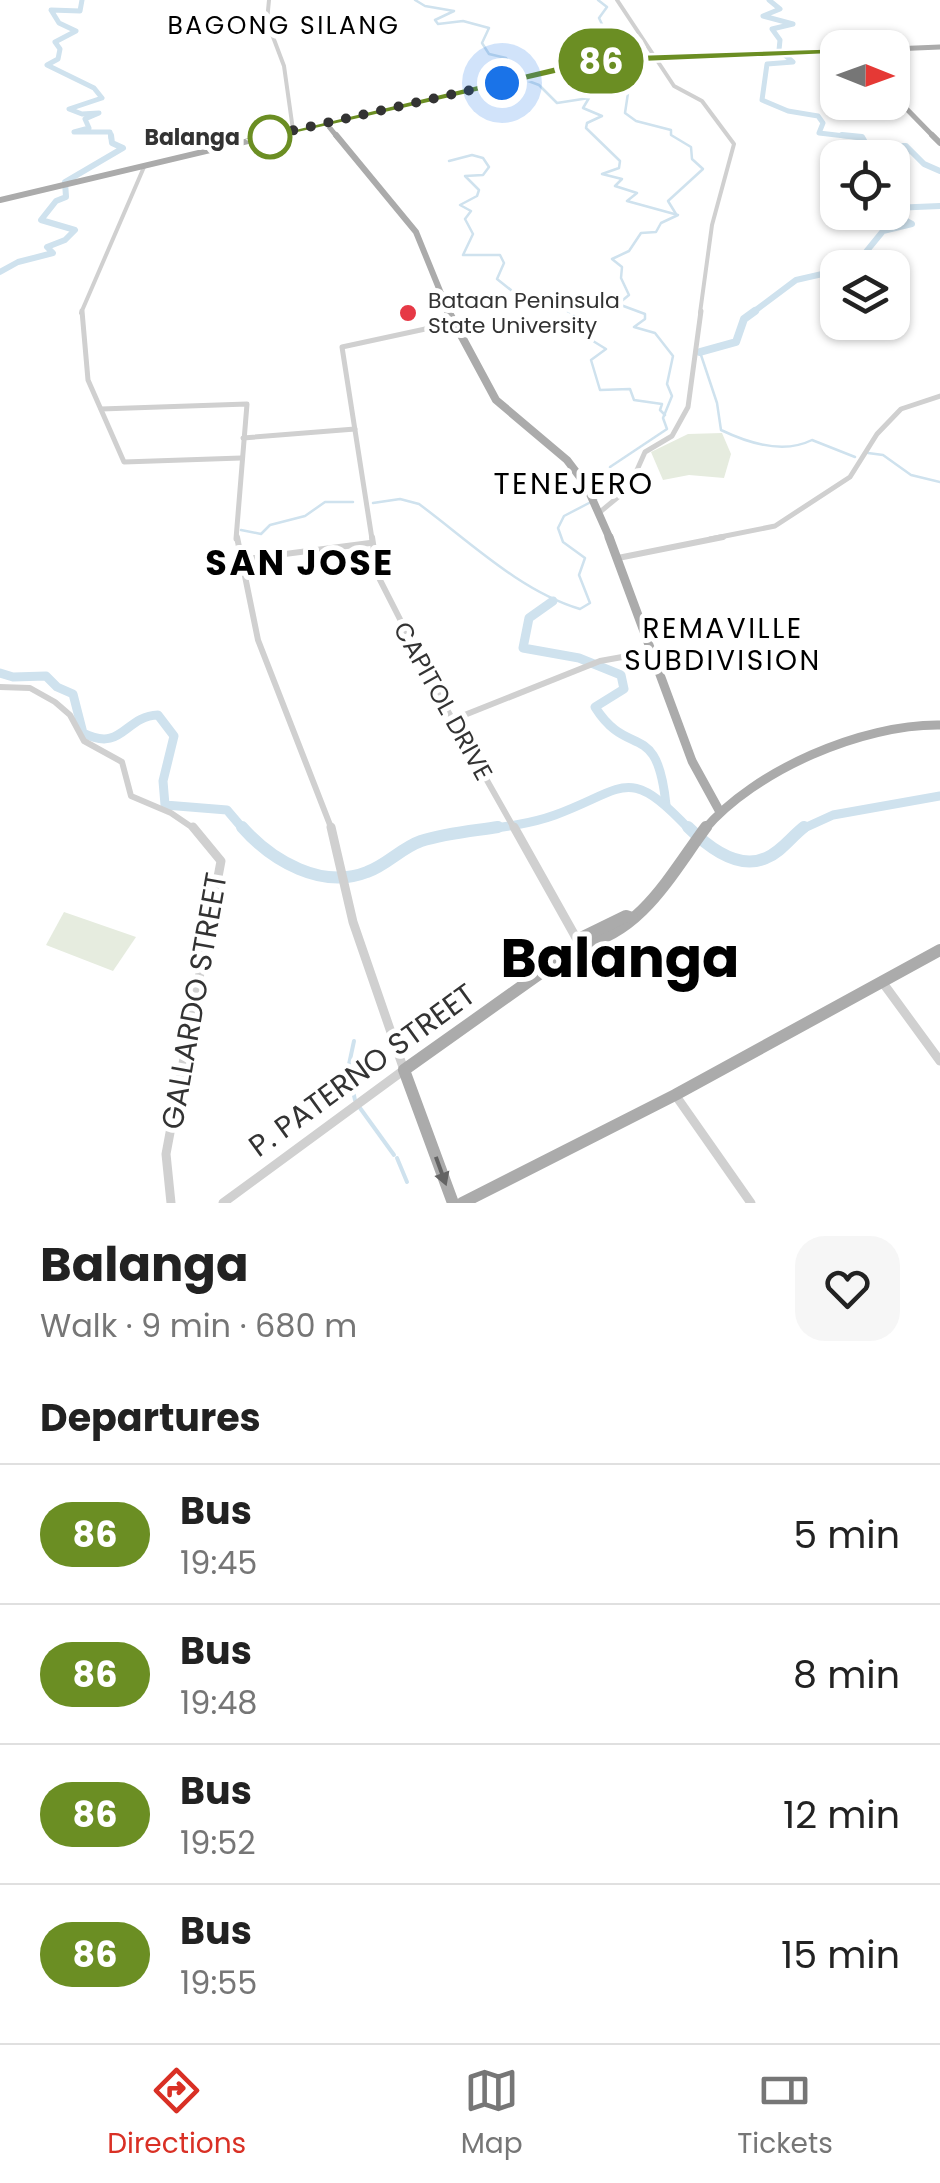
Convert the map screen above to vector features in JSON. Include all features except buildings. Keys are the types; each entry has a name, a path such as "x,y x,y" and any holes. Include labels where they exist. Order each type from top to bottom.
{"main road":[{"path":"910,48 940,47"},
{"path":"255,140 600,61 820,51"},
{"path":"910,110 940,140"},
{"path":"53,189 0,200 4,200 53,189 62,186 142,169 326,123"},
{"path":"326,123 400,208 422,244 452,323 496,400 566,460 596,504 692,761 720,812"},
{"path":"580,945 588,945 630,924 720,812 770,779 894,726 940,725"},
{"name":"P. PATERNO STREET","path":"404,1070 580,945"},
{"path":"462,1203 676,1094 940,950"},
{"path":"404,1070 453,1203"}],"street":[{"path":"269,0 267,20 284,66 293,130"},
{"path":"596,504 629,488 646,452 672,436 688,407 712,225 734,144 702,101 676,88 616,0"},
{"path":"142,169 80,315 86,370 124,462 242,458"},
{"name":"CAPITOL DRIVE","path":"452,323 342,346 370,543 392,608 580,945"},
{"path":"618,558 775,526 850,477 877,434 900,409 940,396"},
{"path":"100,409 247,404 236,543 239,560 258,640 328,814 353,922 404,1070"},
{"path":"243,438 355,429"},
{"path":"239,560 370,543"},
{"path":"452,720 600,660 650,652"},
{"name":"GALLARDO STREET","path":"0,686 30,688 61,706 78,736 122,762 131,796 192,823 206,835 222,860 166,1154 172,1203"},
{"path":"883,983 940,1060"},
{"name":"P. PATERNO STREET","path":"224,1203 404,1070"},
{"path":"676,1094 751,1203"}],"shaded area":[{"path":"722,433 731,454 724,478 689,475 663,480 651,452 688,434"},
{"path":"64,912 136,937 113,971 46,945"}],"waterway":[{"path":"82,0 80,11 51,10 59,23 76,31 55,42 60,49 58,59 47,65 94,88 102,98 69,109 82,114 99,113 85,119 89,128 74,132 110,132 111,138"},
{"path":"415,0 425,6 454,11 435,20 438,24 463,21 489,28 482,43 489,54 506,58 516,75"},
{"path":"598,0 607,7 599,18 604,29 627,56"},
{"path":"769,0 780,9 763,16 793,24 772,29 780,40 779,50 793,62 767,64 762,100 788,111 818,116 823,123 819,133 862,138"},
{"path":"632,61 622,88 628,93 625,113 636,121 671,130 671,135 691,147 692,159 703,169 668,201 676,214"},
{"path":"523,79 539,85 557,103 589,98 583,108 602,116 587,123 586,128 620,161 619,168 602,174 622,179 615,186 637,193 627,201 678,215 661,223 656,232 641,233 629,251 612,259 622,267 621,278 629,295 618,304 645,314 645,319 634,327 655,333 673,356 667,384 672,396 664,414"},
{"path":"0,272 18,262 53,253 47,247 65,240 75,230 41,220 56,201 66,197 65,182 123,148 112,143 111,135"},
{"path":"842,135 862,137 867,146 906,146 924,164 940,171"},
{"path":"449,161 472,155 483,158 489,167 483,175 465,176 479,190 477,196 460,205 471,211 465,219 473,234 463,255 500,255 504,263 497,279 521,298 556,298 561,308 575,315 575,326 593,328 593,341 606,349 591,360 600,390 630,389 634,400 662,404 660,410 664,414"},
{"path":"910,207 940,206"},
{"path":"910,223 910,224"},
{"path":"752,313 796,280 831,272 840,262 861,258 887,230"},
{"path":"700,352 736,342 744,319 755,311"},
{"path":"700,352 717,403 721,430 766,445 790,446 812,440 855,457"},
{"path":"596,499 611,484 610,467 667,429 664,414"},
{"path":"868,453 883,455 911,475 940,482"},
{"path":"373,503 400,499 419,504 516,578 580,609 590,603 579,575 585,558 563,542 558,528 564,516 589,503"},
{"path":"241,530 261,534 270,525 305,516 325,502 353,502"},
{"path":"553,601 529,618 523,648 579,658 621,675 624,689 595,707 619,733 649,750 662,778 666,805"},
{"path":"0,673 13,677 46,676 57,687 73,694 83,733 96,738 107,739 138,721 158,715 174,736 163,781 165,805 227,810 244,830"},
{"path":"478,830 546,818 626,788 652,796 690,830"},
{"path":"801,829 833,815 940,796"},
{"path":"242,827 283,861 316,875 333,877 367,872 421,841 498,827"},
{"path":"688,827 713,849 744,861 771,855 801,829"},
{"path":"354,1041 348,1069 355,1100"},
{"path":"360,1108 394,1155"},
{"path":"397,1158 407,1182"}],"bus line":[{"name":"86","path":"820,51 627,58 580,63 255,140 600,61 820,52"}],"place":[{"name":"Balanga","path":"270,137"},
{"name":"Bataan Peninsula State University","path":"408,313"}],"district":[{"name":"BAGONG SILANG","path":"284,25"},
{"name":"TENEJERO","path":"574,483"},
{"name":"SAN JOSE","path":"300,562"},
{"name":"REMAVILLE SUBDIVISION","path":"723,644"},
{"name":"Balanga","path":"620,957"}],"route":[{"path":"270,137 264,137 502,83"}]}
